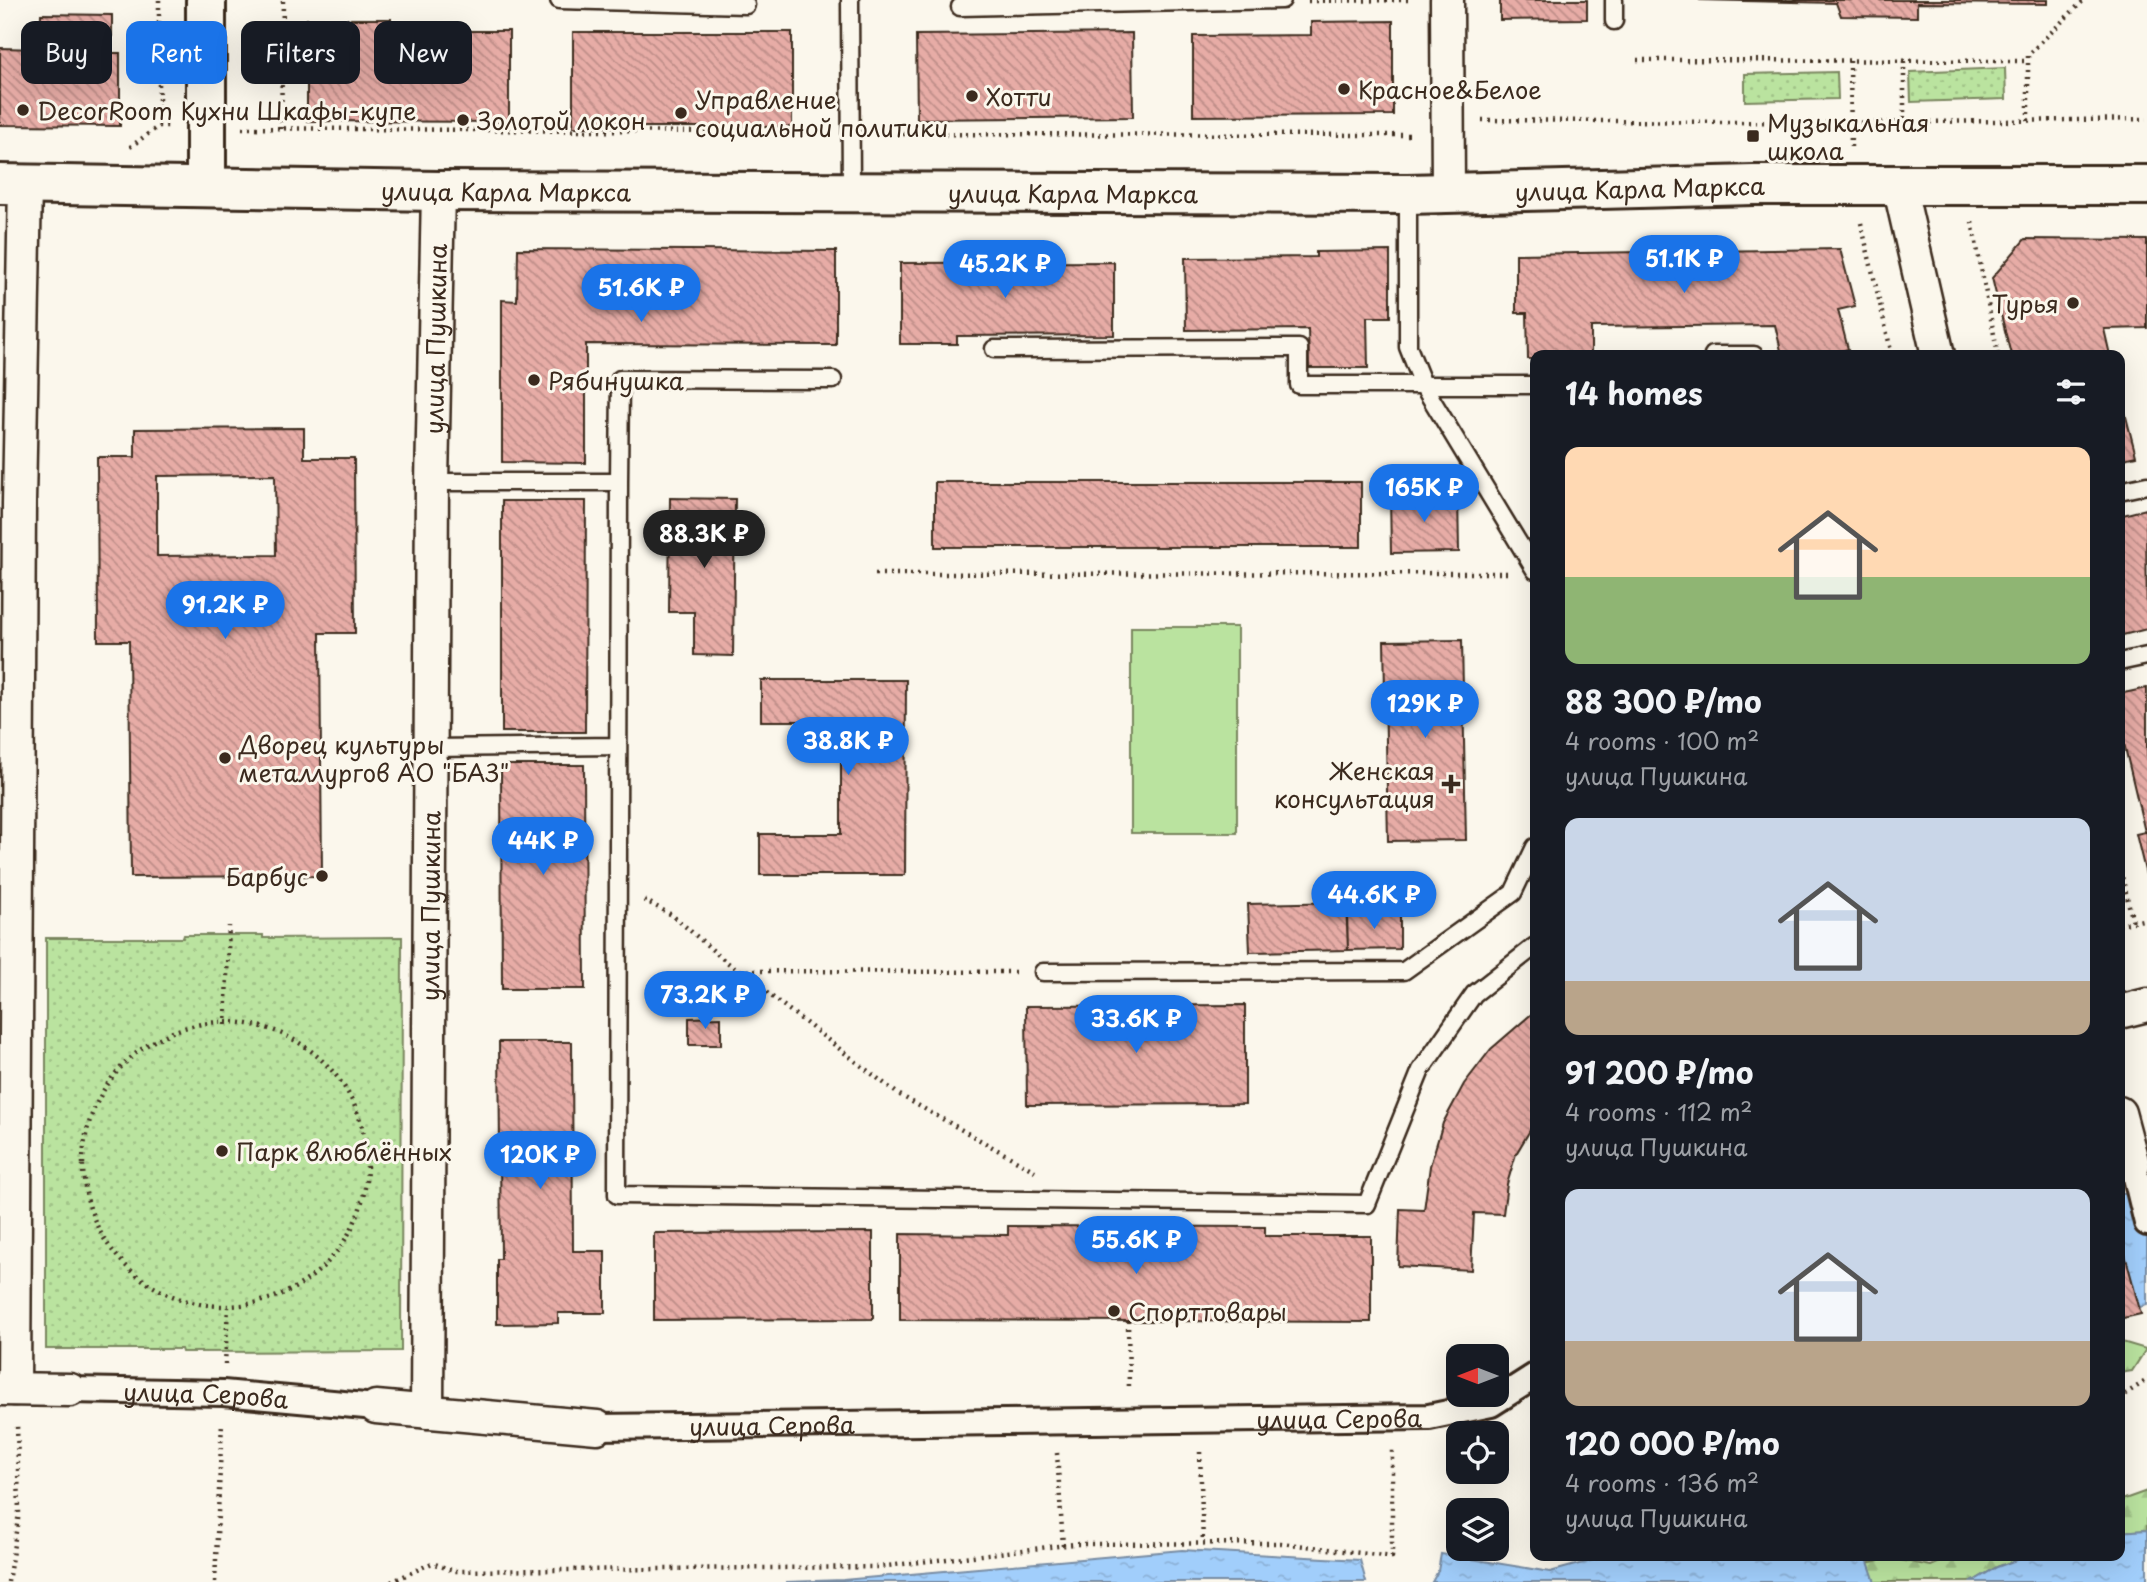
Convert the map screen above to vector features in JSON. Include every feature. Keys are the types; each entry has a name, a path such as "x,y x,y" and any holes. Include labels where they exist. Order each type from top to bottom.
{"main road":[{"path":"206,0 206,185"},
{"name":"улица Карла Маркса","path":"13,184 206,185 438,191 1408,194 1853,185 2147,185"}],"street":[{"path":"1447,0 1448,193"},
{"path":"7,1389 9,503 13,184"},
{"path":"1899,185 1937,350"},
{"name":"улица Пушкина","path":"427,1412 432,482 438,191"},
{"path":"2125,1010 2147,1005"},
{"path":"2125,1135 2147,1223"},
{"name":"улица Серова","path":"7,1389 223,1393 597,1427 1429,1416 1491,1404 1530,1379"}],"lane":[{"path":"559,0 746,5"},
{"path":"850,0 851,193"},
{"path":"960,6 1282,0"},
{"path":"1614,0 1614,21"},
{"path":"1408,194 1408,347 1423,387 1528,572"},
{"path":"994,349 1299,348 1299,385 1423,387 1530,384"},
{"path":"833,380 620,379 617,1195 1367,1205 1421,1070 1474,994 1530,950"},
{"path":"432,482 618,482"},
{"path":"2125,490 2147,485"},
{"path":"2125,661 2147,656"},
{"path":"431,748 618,746"},
{"path":"1043,972 1404,971 1513,893 1530,857"}],"path":[{"path":"159,0 159,125"},
{"path":"116,148 129,148 159,125 281,129 283,0"},
{"path":"1282,0 1447,0"},
{"path":"2028,121 2028,55 2084,0"},
{"path":"1637,60 2028,61"},
{"path":"1850,61 1853,185 1891,350"},
{"path":"1903,61 1903,123"},
{"path":"1476,120 1903,123 2147,118"},
{"path":"1971,218 1997,350"},
{"path":"874,574 1528,572"},
{"path":"618,886 673,915 740,971 898,1094 1088,1201"},
{"path":"2125,889 2133,922"},
{"path":"2125,924 2147,919"},
{"path":"225,1025 229,926"},
{"path":"740,971 1043,972"},
{"path":"194,1025 225,1025 277,1030 322,1053 359,1108 365,1155 360,1216 317,1276 274,1300 209,1310 154,1290 125,1263 86,1207 83,1148 97,1094 147,1041 194,1025"},
{"path":"215,1582 228,1307"},
{"path":"1128,1321 1129,1420"},
{"path":"2125,1394 2147,1380"},
{"path":"7,1389 20,1463 19,1513 8,1582"},
{"path":"391,1582 432,1563 454,1571 878,1567 1063,1546 1281,1543 1392,1557 1392,1464"},
{"path":"1199,1471 1203,1544"},
{"path":"1058,1478 1063,1546"}],"green space":[{"path":"2005,68 2006,99 1911,102 1910,72"},
{"path":"1837,72 1838,99 1745,101 1745,74"},
{"path":"1131,627 1237,627 1237,833 1131,833"},
{"path":"184,935 263,935 263,938 402,937 401,1351 182,1352 181,1349 46,1349 46,938 183,938"},
{"path":"2125,1343 2146,1349 2132,1371 2125,1372"},
{"path":"2147,1491 2147,1530 2125,1532 2125,1499"},
{"path":"1905,1561 1931,1566 1942,1561 2013,1561 1972,1582 1875,1582 1866,1563"}],"water":[{"path":"2147,1193 2147,1305 2125,1311 2125,1194"},
{"path":"2147,1530 2147,1582 1972,1582 2013,1561 2125,1561 2125,1532"},
{"path":"1182,1550 1360,1560 1366,1582 786,1582 843,1580"},
{"path":"1441,1554 1446,1555 1446,1561 1483,1561 1550,1572 1590,1561 1868,1561 1875,1582 1432,1582 1438,1571"}],"building":[{"path":"1500,0 1587,0 1587,19 1500,20"},
{"path":"1699,0 2048,0 2048,4 1917,3 1917,17 1841,16 1836,3"},
{"path":"41,14 112,15 112,21 41,21"},
{"path":"391,19 374,21 374,84 472,84 472,31 509,31 509,122 307,121 307,84 360,84 360,21 307,21"},
{"path":"1393,21 1393,115 1193,116 1193,36 1311,35 1311,22"},
{"path":"573,32 792,32 792,127 573,127"},
{"path":"1132,33 1133,117 917,119 916,35"},
{"path":"0,48 21,49 21,84 112,84 112,53 120,53 120,126 0,125"},
{"name":"Турья","path":"2025,239 2147,240 2147,328 2104,329 2109,350 2010,350 1992,278"},
{"path":"518,249 836,251 836,345 586,344 586,463 502,462 502,300 517,301"},
{"path":"1840,249 1855,306 1838,310 1848,349 1781,350 1775,325 1591,327 1591,350 1530,350 1528,359 1527,313 1516,313 1516,254"},
{"path":"1390,251 1390,317 1367,317 1368,368 1309,368 1308,329 1186,330 1185,258 1316,257 1316,252"},
{"path":"1114,262 1114,335 957,336 957,344 900,344 900,263"},
{"path":"2125,413 2136,456 2125,459"},
{"name":"Дворец культуры металлургов АО \"БАЗ\"","path":"304,428 304,458 354,458 355,633 320,633 322,876 131,877 129,641 98,641 97,457 135,457 135,429","holes":["275,475 276,555 157,556 157,476"]},
{"path":"935,482 1361,482 1361,547 935,547"},
{"path":"1458,494 1459,552 1391,553 1390,495"},
{"path":"670,498 735,499 733,656 694,655 694,612 669,612"},
{"path":"502,501 586,501 585,732 502,732"},
{"path":"2146,509 2147,629 2125,634 2125,514"},
{"path":"1462,640 1466,840 1388,841 1384,641"},
{"path":"761,680 906,680 905,875 760,875 760,834 841,834 841,721 761,721"},
{"path":"2147,688 2147,879 2136,834 2145,832 2125,747 2125,693"},
{"path":"501,765 584,765 585,989 502,989"},
{"path":"1346,902 1348,950 1250,952 1248,904"},
{"path":"1347,912 1400,912 1400,949 1348,950"},
{"path":"1245,1005 1245,1104 1027,1105 1026,1006"},
{"path":"1530,1015 1530,1130 1516,1154 1507,1184 1503,1214 1474,1213 1471,1270 1398,1266 1400,1209 1424,1210 1430,1166 1443,1123 1464,1084 1491,1049"},
{"path":"721,1017 721,1045 689,1045 689,1018"},
{"path":"499,1042 572,1042 573,1251 605,1251 605,1313 558,1313 558,1323 497,1324 497,1259 501,1259"},
{"path":"1008,1226 1265,1227 1265,1236 1371,1236 1371,1322 900,1320 900,1234 1008,1235"},
{"path":"873,1232 873,1319 654,1320 654,1233"},
{"path":"2125,1254 2141,1314 2125,1318"}],"place":[{"name":"Красное&Белое","path":"1344,89"},
{"name":"Хотти","path":"972,96"},
{"name":"DecorRoom Кухни Шкафы-купе","path":"23,110"},
{"name":"Управление социальной политики","path":"681,113"},
{"name":"Золотой локон","path":"463,120"},
{"name":"Музыкальная школа","path":"1753,136"},
{"name":"Турья","path":"2073,303"},
{"name":"Рябинушка","path":"534,380"},
{"name":"Дворец культуры металлургов АО \"БАЗ\"","path":"225,758"},
{"name":"Женская консультация","path":"1451,784"},
{"name":"Барбус","path":"322,876"},
{"name":"Парк влюблённых","path":"222,1151"},
{"name":"Спорттовары","path":"1114,1311"}]}
